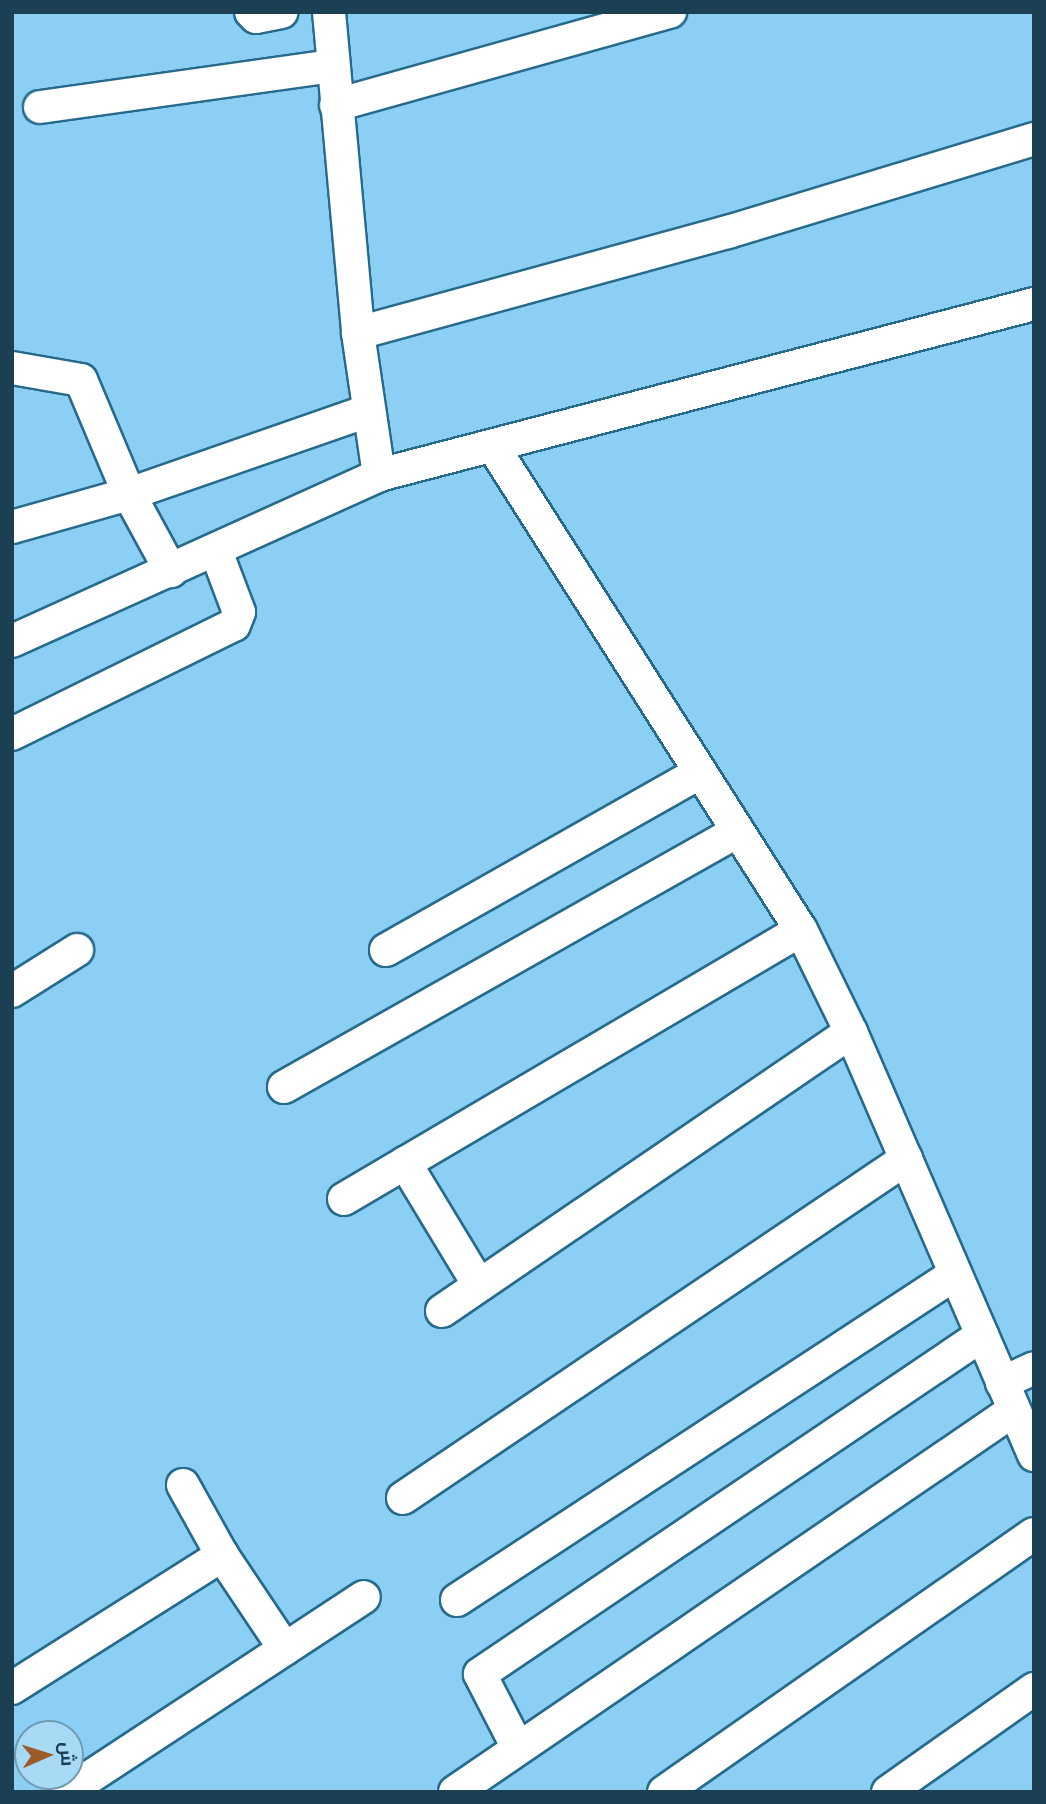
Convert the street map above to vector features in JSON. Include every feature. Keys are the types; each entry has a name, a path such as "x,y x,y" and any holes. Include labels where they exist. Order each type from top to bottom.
{"street":[{"path":"251,12 256,17 282,12"},
{"path":"329,12 358,333 379,475"},
{"path":"336,105 670,12"},
{"path":"40,107 333,66"},
{"path":"358,333 728,232 1034,139"},
{"path":"12,641 172,571 379,475 494,448 1034,304"},
{"path":"12,368 81,380 129,494 172,571"},
{"path":"12,527 129,494 368,411"},
{"path":"494,448 801,930 850,1032 1034,1455"},
{"path":"12,734 234,625 239,612 216,551"},
{"path":"386,950 700,772"},
{"path":"284,1087 737,831"},
{"path":"344,1199 801,930"},
{"path":"12,991 77,950"},
{"path":"442,1311 850,1032"},
{"path":"403,1498 906,1159"},
{"path":"405,1163 479,1285"},
{"path":"457,1600 955,1274"},
{"path":"518,1748 480,1674 982,1335"},
{"path":"455,1792 1008,1396 1034,1368"},
{"path":"183,1485 222,1555 285,1649"},
{"path":"664,1792 1034,1534"},
{"path":"12,1688 222,1555"},
{"path":"67,1792 365,1597"},
{"path":"888,1792 1034,1689"}]}
